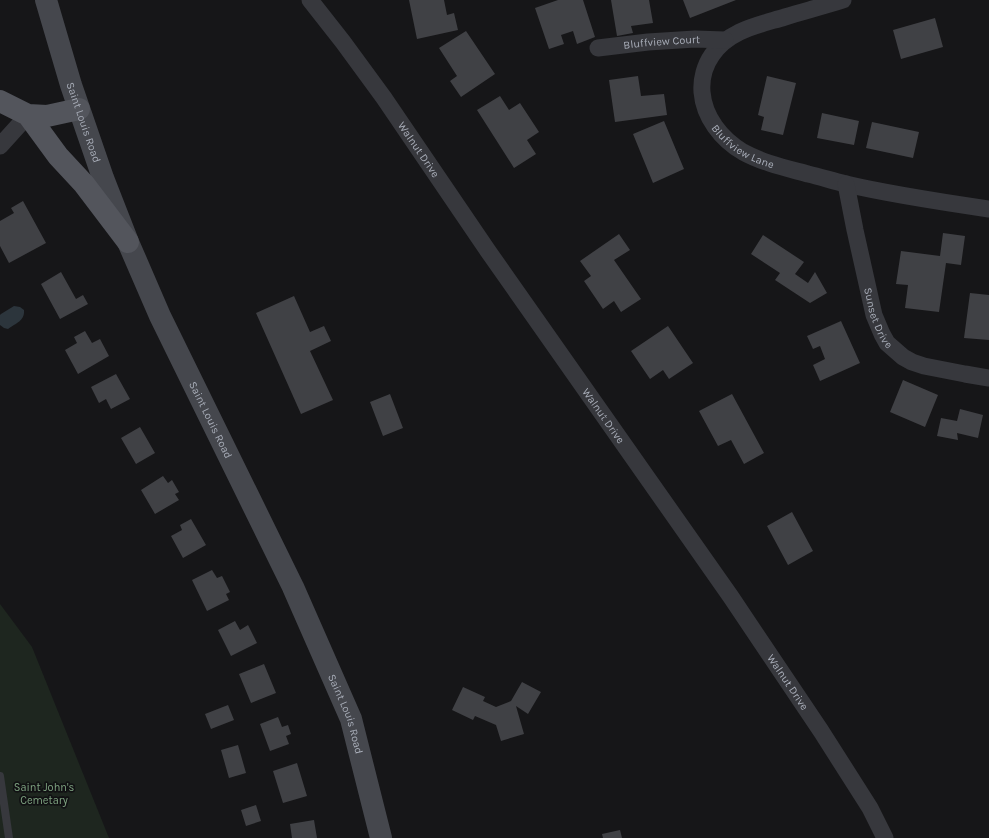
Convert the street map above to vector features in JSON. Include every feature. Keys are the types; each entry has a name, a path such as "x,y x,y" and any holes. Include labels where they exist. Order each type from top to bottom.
{"main road":[{"path":"0,101 28,115 47,116 80,109"},
{"path":"28,115 58,156 84,184 128,242"}],"street":[{"name":"Saint Louis Road","path":"46,0 71,85 103,178 128,242 160,316 293,587 351,719 381,838"},
{"name":"Walnut Drive","path":"310,0 384,98 488,251 731,597 821,731 870,808 886,838"},
{"name":"Bluffview Lane","path":"843,0 758,25 734,34 718,46 707,62 704,70 702,85 705,107 716,128 727,140 742,152 766,162 846,184 926,200 989,209"},
{"name":"Bluffview Court","path":"598,48 648,42 695,39 725,40"},
{"path":"0,146 28,115"},
{"name":"Sunset Drive","path":"846,184 874,315 882,334 888,343 903,357 912,362 924,366 989,378"}],"lane":[{"path":"0,776 9,838"}],"green space":[{"name":"Saint John's Cemetary","path":"0,604 32,647 109,838 0,838"}],"shaded area":[{"path":"14,306 20,307 24,310 23,317 8,329 4,328 0,325 0,315"}],"building":[{"path":"409,0 444,0 447,15 454,13 458,30 417,39"},
{"path":"558,0 583,0 595,37 577,44 573,31 561,35 564,44 549,49 535,8"},
{"path":"611,0 649,0 653,23 631,26 633,33 617,36"},
{"path":"683,0 736,0 690,18"},
{"path":"935,18 943,47 901,59 893,30"},
{"path":"466,31 495,74 461,97 450,81 457,76 439,48"},
{"path":"638,76 641,96 664,94 667,115 615,122 609,80"},
{"path":"767,76 796,83 783,135 761,130 764,117 758,115"},
{"path":"500,96 509,110 520,103 539,132 527,140 536,154 514,168 477,110"},
{"path":"822,113 859,121 854,145 817,138"},
{"path":"664,121 684,169 653,183 633,134"},
{"path":"872,122 919,132 913,158 866,148"},
{"path":"23,201 46,243 9,263 0,246 0,221 14,213 11,208"},
{"path":"943,233 965,236 961,265 946,263 939,312 905,308 908,285 896,284 901,251 940,256"},
{"path":"619,234 630,250 614,260 641,299 621,312 614,301 603,309 584,281 591,276 580,261"},
{"path":"763,235 804,262 795,274 808,283 815,272 827,293 810,303 775,280 780,273 751,254"},
{"path":"61,272 76,299 83,295 88,304 60,319 41,284"},
{"path":"970,293 989,295 989,340 964,338"},
{"path":"294,296 310,332 324,326 331,341 310,351 333,400 301,414 256,313"},
{"path":"841,321 860,363 820,381 813,365 825,359 820,346 813,349 807,336"},
{"path":"668,326 693,363 669,379 663,370 650,379 631,351"},
{"path":"85,331 92,343 100,339 109,356 78,374 65,350 77,343 74,337"},
{"path":"116,374 130,399 111,409 106,399 99,403 91,387"},
{"path":"903,380 938,395 925,427 890,412"},
{"path":"390,394 403,428 383,436 370,402"},
{"path":"732,394 764,453 744,464 731,440 718,446 699,411"},
{"path":"960,409 983,415 978,438 957,433 958,440 937,436 941,418 957,421"},
{"path":"140,427 155,453 136,464 121,438"},
{"path":"163,476 168,483 172,480 179,492 175,494 179,500 155,514 141,490"},
{"path":"792,512 813,551 788,565 767,526"},
{"path":"191,519 206,545 183,558 171,536 182,530 180,525"},
{"path":"212,570 217,578 222,576 230,592 226,594 229,600 207,611 192,580"},
{"path":"235,621 240,630 248,625 257,643 231,656 218,630"},
{"path":"264,664 276,693 251,703 239,674"},
{"path":"522,682 541,692 528,714 516,706 524,734 501,741 496,725 475,716 473,720 452,710 463,687 485,697 483,701 496,707 511,701"},
{"path":"228,705 234,720 211,729 205,714"},
{"path":"278,717 282,727 288,725 291,734 286,736 289,744 270,751 260,724"},
{"path":"238,745 246,773 229,778 221,750"},
{"path":"297,763 307,796 283,803 273,771"},
{"path":"256,805 261,821 246,826 241,810"},
{"path":"314,820 317,838 292,838 290,824"},
{"path":"620,830 622,838 603,838 602,834"}]}
